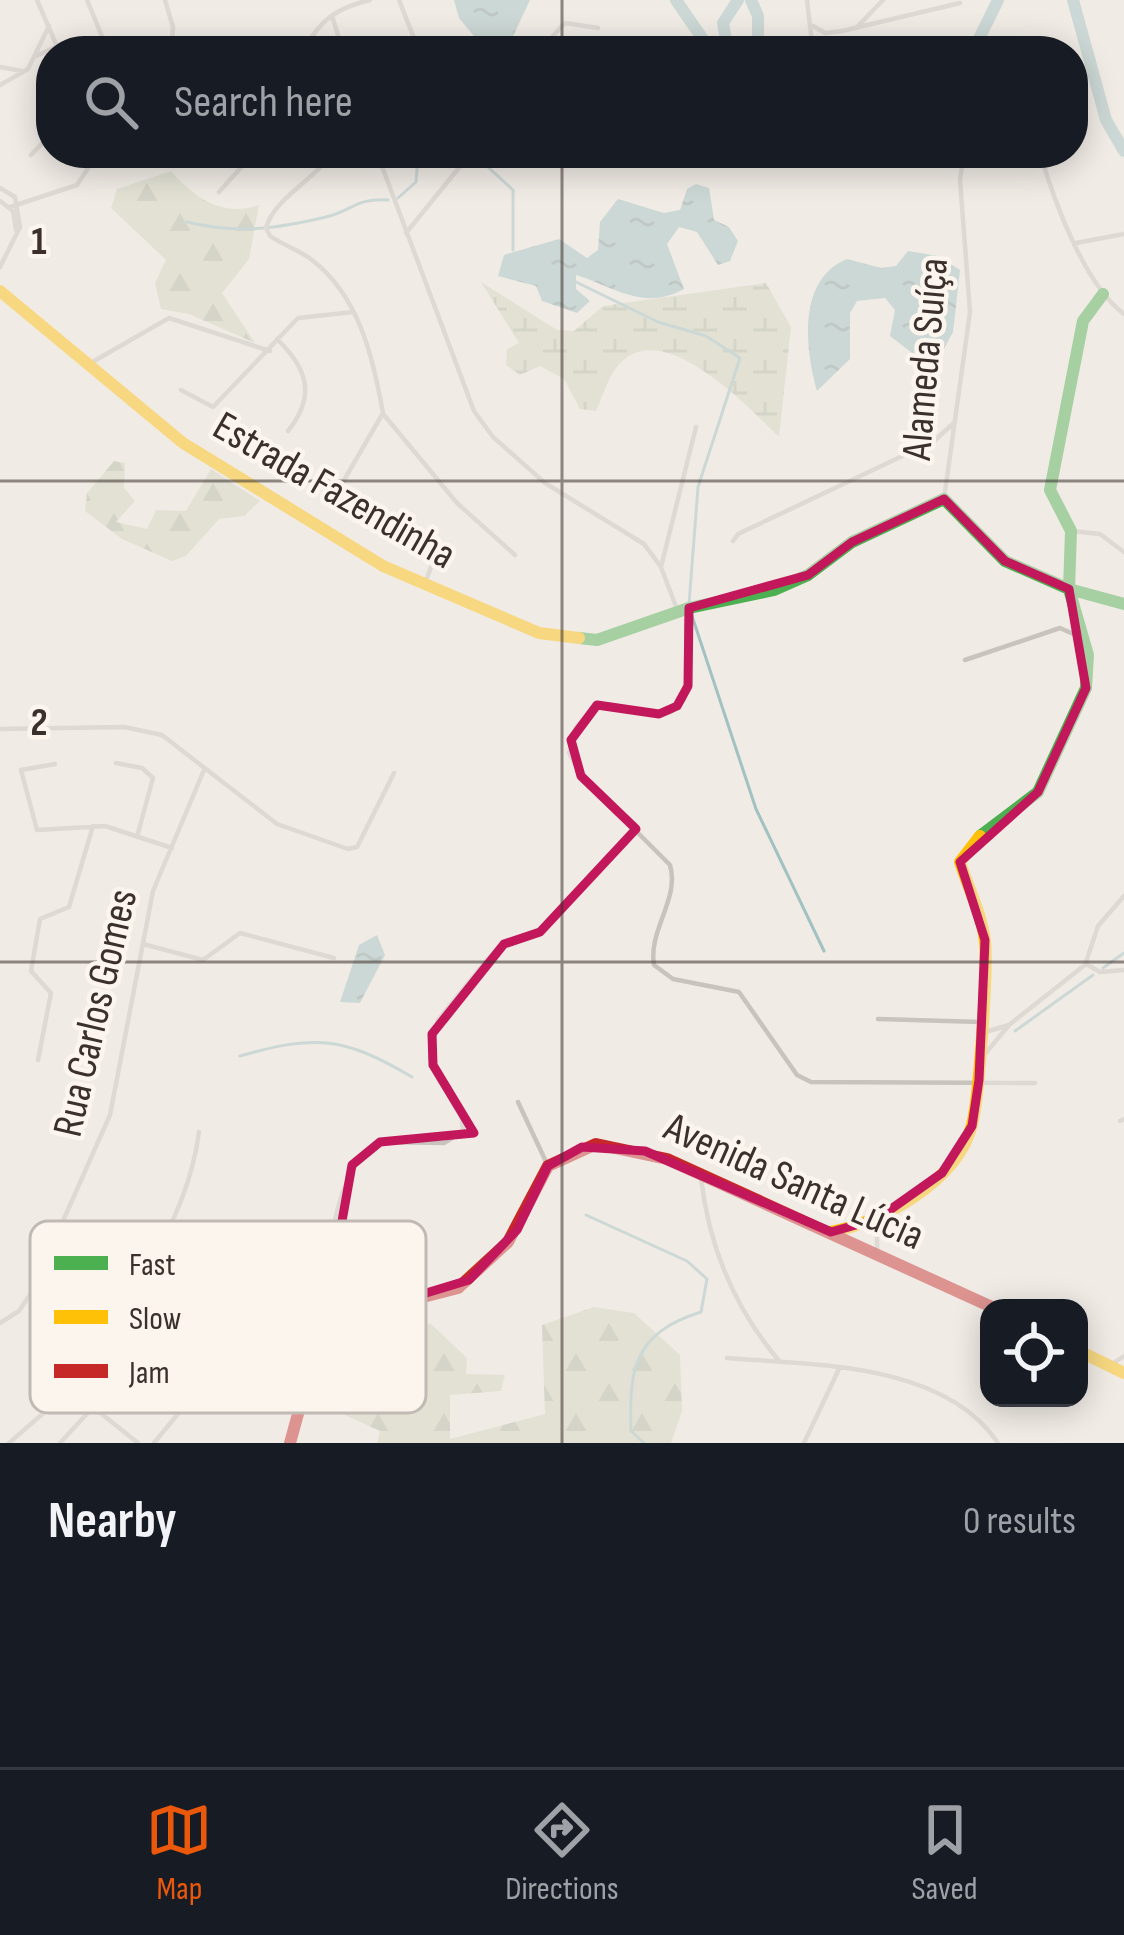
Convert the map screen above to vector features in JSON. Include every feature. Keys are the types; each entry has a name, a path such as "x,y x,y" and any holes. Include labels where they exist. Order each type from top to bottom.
{"street":[{"path":"37,0 54,36"},
{"path":"87,0 102,36"},
{"path":"165,0 172,36"},
{"path":"312,36 322,20 342,7 370,0"},
{"path":"399,0 413,36"},
{"path":"806,0 813,36"},
{"path":"858,26 883,0"},
{"path":"813,26 825,33 960,2"},
{"path":"332,16 338,36"},
{"path":"553,36 566,23 598,28"},
{"path":"45,36 50,26"},
{"path":"0,85 28,69 36,56"},
{"path":"0,68 12,73 28,69"},
{"path":"31,155 36,150"},
{"path":"10,207 77,185 88,168"},
{"path":"219,192 241,168"},
{"path":"322,168 273,212 266,228 270,236 319,266 353,312 382,413 457,503 515,555"},
{"path":"382,168 461,387 493,437 545,483 644,544 687,609 683,627 688,686 677,706 659,714 597,704 571,740 569,753 581,776 636,829 673,874 655,934 654,965 673,979 739,992 797,1075 824,1084 979,1080 1035,1084"},
{"path":"406,233 459,168"},
{"name":"Alameda Suíça","path":"944,499 970,312 962,168"},
{"path":"1046,168 1103,294 1124,314"},
{"path":"16,236 10,207 1,201 4,190 19,204"},
{"path":"0,267 16,236 19,204"},
{"path":"1076,243 1124,234"},
{"name":"Estrada Fazendinha","path":"0,291 183,443 383,566 539,633 573,640 621,635 687,609 745,598 808,575 852,542 944,499"},
{"path":"830,1232 878,1219 916,1196 954,1159 972,1126 979,1080 985,940 960,862 971,843 1029,804 1044,783 1086,688 1089,670 1069,589 1071,531 1055,509 1052,468 1083,321 1103,294"},
{"path":"181,390 213,407 278,339 310,314 353,312"},
{"path":"89,364 169,318 270,351"},
{"path":"278,339 299,360 307,390 303,413 288,431"},
{"path":"382,413 340,488 431,548 435,557 424,584"},
{"path":"733,541 738,534 934,441 955,422"},
{"path":"661,567 696,427"},
{"path":"944,499 1005,561 1069,589 1124,604"},
{"path":"1071,531 1100,535 1124,552"},
{"path":"965,660 1060,628 1074,631 1084,642"},
{"path":"0,729 144,729 162,735 290,831 348,849 357,847 394,773"},
{"path":"56,764 21,770 31,824 43,831 93,826 172,848"},
{"path":"116,764 142,768 153,778 137,837"},
{"name":"Rua Carlos Gomes","path":"63,1221 110,1115 153,891 204,770"},
{"path":"38,1060 51,993 31,971 40,919 69,907 93,826"},
{"path":"338,1221 346,1182 360,1154 380,1142 444,1143 463,1131 461,1109 430,1057 428,1046 438,1020 503,944 540,932 636,829"},
{"path":"980,1060 1009,1025 1086,964 1098,926 1124,896"},
{"path":"143,944 203,960 240,933 334,958"},
{"path":"1086,964 1100,972 1124,970"},
{"path":"878,1019 981,1028 1009,1025"},
{"path":"426,1298 469,1280 517,1230 548,1166 518,1102"},
{"path":"174,1221 183,1208 199,1132"},
{"name":"Avenida Santa Lúcia","path":"548,1166 582,1147 610,1144 645,1151 980,1301"},
{"path":"701,1176 718,1259 758,1336 781,1362"},
{"path":"877,1253 878,1219"},
{"name":"Rua Carlos Gomes","path":"0,1323 19,1311 30,1294"},
{"path":"1088,1356 1124,1372"},
{"path":"1109,1366 1124,1356"},
{"path":"727,1358 838,1369 928,1391 977,1419 998,1443"},
{"path":"804,1443 838,1369"},
{"path":"9,1443 44,1413"},
{"path":"60,1443 88,1413"},
{"path":"100,1413 138,1443"},
{"path":"154,1443 179,1413"},
{"path":"290,1443 299,1413"}],"highlighted area":[{"path":"944,499 1005,561 1069,589 1086,688 1038,792 960,862 985,940 979,1080 972,1126 942,1173 877,1219 831,1232 645,1151 582,1147 548,1166 517,1230 469,1280 357,1314 321,1339 352,1165 380,1142 474,1133 433,1065 432,1034 504,944 540,932 636,829 581,776 571,740 597,705 659,714 677,706 688,686 689,608 808,575 852,542"}],"green space":[{"path":"171,171 210,203 233,209 259,205 249,259 222,293 255,343 189,314 161,309 155,283 166,260 111,208 117,189"},
{"path":"481,282 557,330 574,331 603,306 766,283 791,327 779,437 702,370 655,351 634,353 616,368 596,411 580,409 564,379 540,366 520,375 506,365 507,349 519,343"},
{"path":"114,461 125,463 124,488 135,501 116,522 147,529 156,510 186,511 211,469 260,501 244,516 219,519 186,556 172,561 122,539 85,511 87,493"},
{"path":"594,1307 634,1313 680,1355 682,1411 671,1443 377,1443 380,1431 340,1413 426,1413 426,1325 430,1323 467,1358 466,1374 505,1375 501,1391 450,1395 450,1439 545,1414 542,1325"}],"water":[{"path":"454,0 530,0 513,36 474,36 459,18"},
{"path":"696,184 709,188 714,220 729,227 738,241 730,261 718,265 697,232 679,227 667,244 684,289 643,298 576,275 576,289 590,301 577,313 542,301 536,286 498,276 504,255 559,239 587,258 598,250 600,222 618,199 664,213 680,210 687,189"},
{"path":"908,251 938,256 960,270 953,332 933,369 890,336 895,310 885,298 857,301 850,313 850,359 817,391 808,336 812,298 820,282 847,259 881,268 896,266"},
{"path":"377,935 385,955 360,1003 340,1002 359,945"}],"waterway":[{"path":"676,0 701,36"},
{"path":"725,36 723,23 738,0"},
{"path":"751,0 758,16 758,36"},
{"path":"980,36 998,0"},
{"path":"1073,0 1083,36"},
{"path":"1088,55 1106,120 1124,151"},
{"path":"398,198 416,182 417,168"},
{"path":"489,168 513,190 513,250"},
{"path":"187,222 240,229 273,227 388,200"},
{"path":"572,280 658,322 706,336 740,358 698,487 689,604"},
{"path":"691,613 756,809 824,951"},
{"path":"1103,968 1124,953"},
{"path":"1015,1031 1093,975"},
{"path":"240,1056 290,1044 329,1043 367,1054 412,1077"},
{"path":"586,1215 687,1261 707,1279 701,1312 662,1331 640,1356 632,1389 631,1431 644,1443"}],"traffic: fast":[{"path":"980,836 1038,792 1086,688 1088,655 1069,589 1071,531 1050,490 1083,321 1103,294"},
{"path":"579,638 597,640 689,608 774,590 808,575 852,542 944,499 1005,561 1069,589 1124,604"}],"traffic: slow":[{"path":"0,291 183,443 383,566 539,633 579,638"},
{"path":"831,1232 895,1209 935,1181 964,1146 972,1125 985,941 960,862 980,836"},
{"path":"1088,1355 1124,1373"}],"traffic: jam":[{"path":"426,1296 458,1288 508,1242 548,1166 596,1144 667,1159 980,1302"},
{"path":"290,1443 298,1413"}]}
